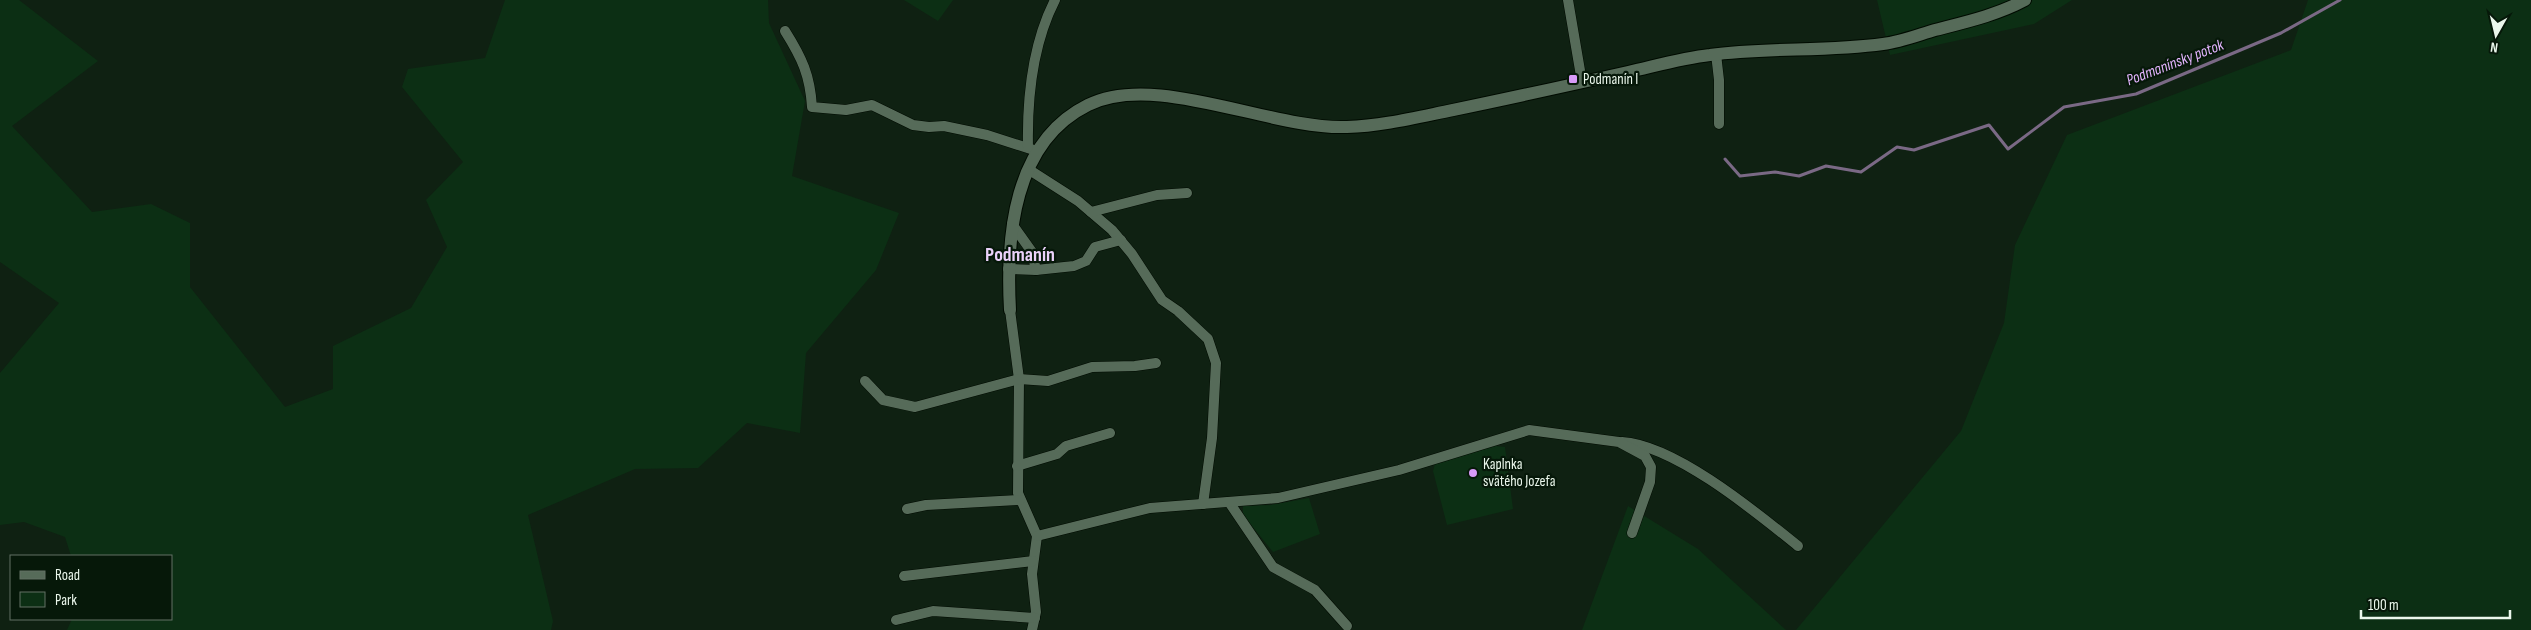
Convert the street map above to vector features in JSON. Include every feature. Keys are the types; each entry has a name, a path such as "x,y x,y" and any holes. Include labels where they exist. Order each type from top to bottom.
{"street":[{"path":"1032,630 1035,618 1032,574 1037,536 1018,493 1016,466 1019,379 1010,310 1008,269 1012,224 1032,149 1032,81 1042,30 1055,0"},
{"path":"1568,0 1582,82"},
{"path":"1032,149 1071,115 1088,104 1109,98 1162,96 1302,124 1346,127 1432,114 1716,54 1885,44 2006,10 2025,0"},
{"path":"785,31 802,57 811,83 812,107 846,110 872,105 913,125 929,128 944,126 1032,149"},
{"path":"1716,54 1720,124"},
{"path":"1028,169 1046,179 1091,212 1121,240 1162,300 1178,311 1208,340 1216,363 1212,438 1203,504"},
{"path":"1091,212 1157,195 1187,193"},
{"path":"1012,224 1032,252 1036,270"},
{"path":"1008,269 1036,270 1074,266 1086,261 1095,247 1121,240"},
{"path":"865,381 883,400 915,407 1019,379 1048,381 1092,367 1156,363"},
{"path":"1037,536 1150,508 1278,498 1390,472 1529,430 1636,443 1676,460 1726,490 1798,546"},
{"path":"1016,466 1057,454 1066,446 1110,433"},
{"path":"1619,442 1645,456 1651,467 1650,482 1632,534"},
{"path":"907,509 926,505 1020,500"},
{"path":"1229,502 1273,567 1315,590 1346,626"},
{"path":"904,576 1034,562"},
{"path":"896,620 933,611 1035,618"}],"green space":[{"path":"0,0 19,0 98,61 12,126 92,212 151,204 190,223 190,287 285,407 333,389 333,346 411,308 447,247 426,200 463,162 402,87 408,69 485,58 505,0 768,0 769,23 805,101 792,176 899,213 876,270 806,353 800,433 747,423 698,468 635,469 528,515 553,621 551,630 67,630 72,620 172,620 172,555 71,555 65,537 24,522 0,525 0,373 59,303 0,262"},
{"path":"904,0 953,0 938,21"},
{"path":"1877,0 2072,0 2034,24 1890,55"},
{"path":"2308,0 2531,0 2531,630 1796,630 1961,431 2004,323 2015,245 2067,135 2291,50"},
{"path":"1495,446 1505,447 1513,509 1447,525 1433,471 1435,464"},
{"path":"1309,498 1320,534 1273,552 1243,515 1243,506 1271,505"},
{"path":"1628,506 1698,549 1786,630 1582,630"}],"waterway":[{"name":"Podmanínsky potok","path":"1725,159 1740,176 1775,172 1799,176 1826,166 1861,172 1897,147 1914,150 1989,125 2008,149 2064,107 2136,94 2281,33 2340,0"}],"place":[{"name":"Podmanín I","path":"1573,79"},
{"name":"Kaplnka svätého Jozefa","path":"1473,473"}],"district":[{"name":"Podmanín","path":"1020,255"}]}
